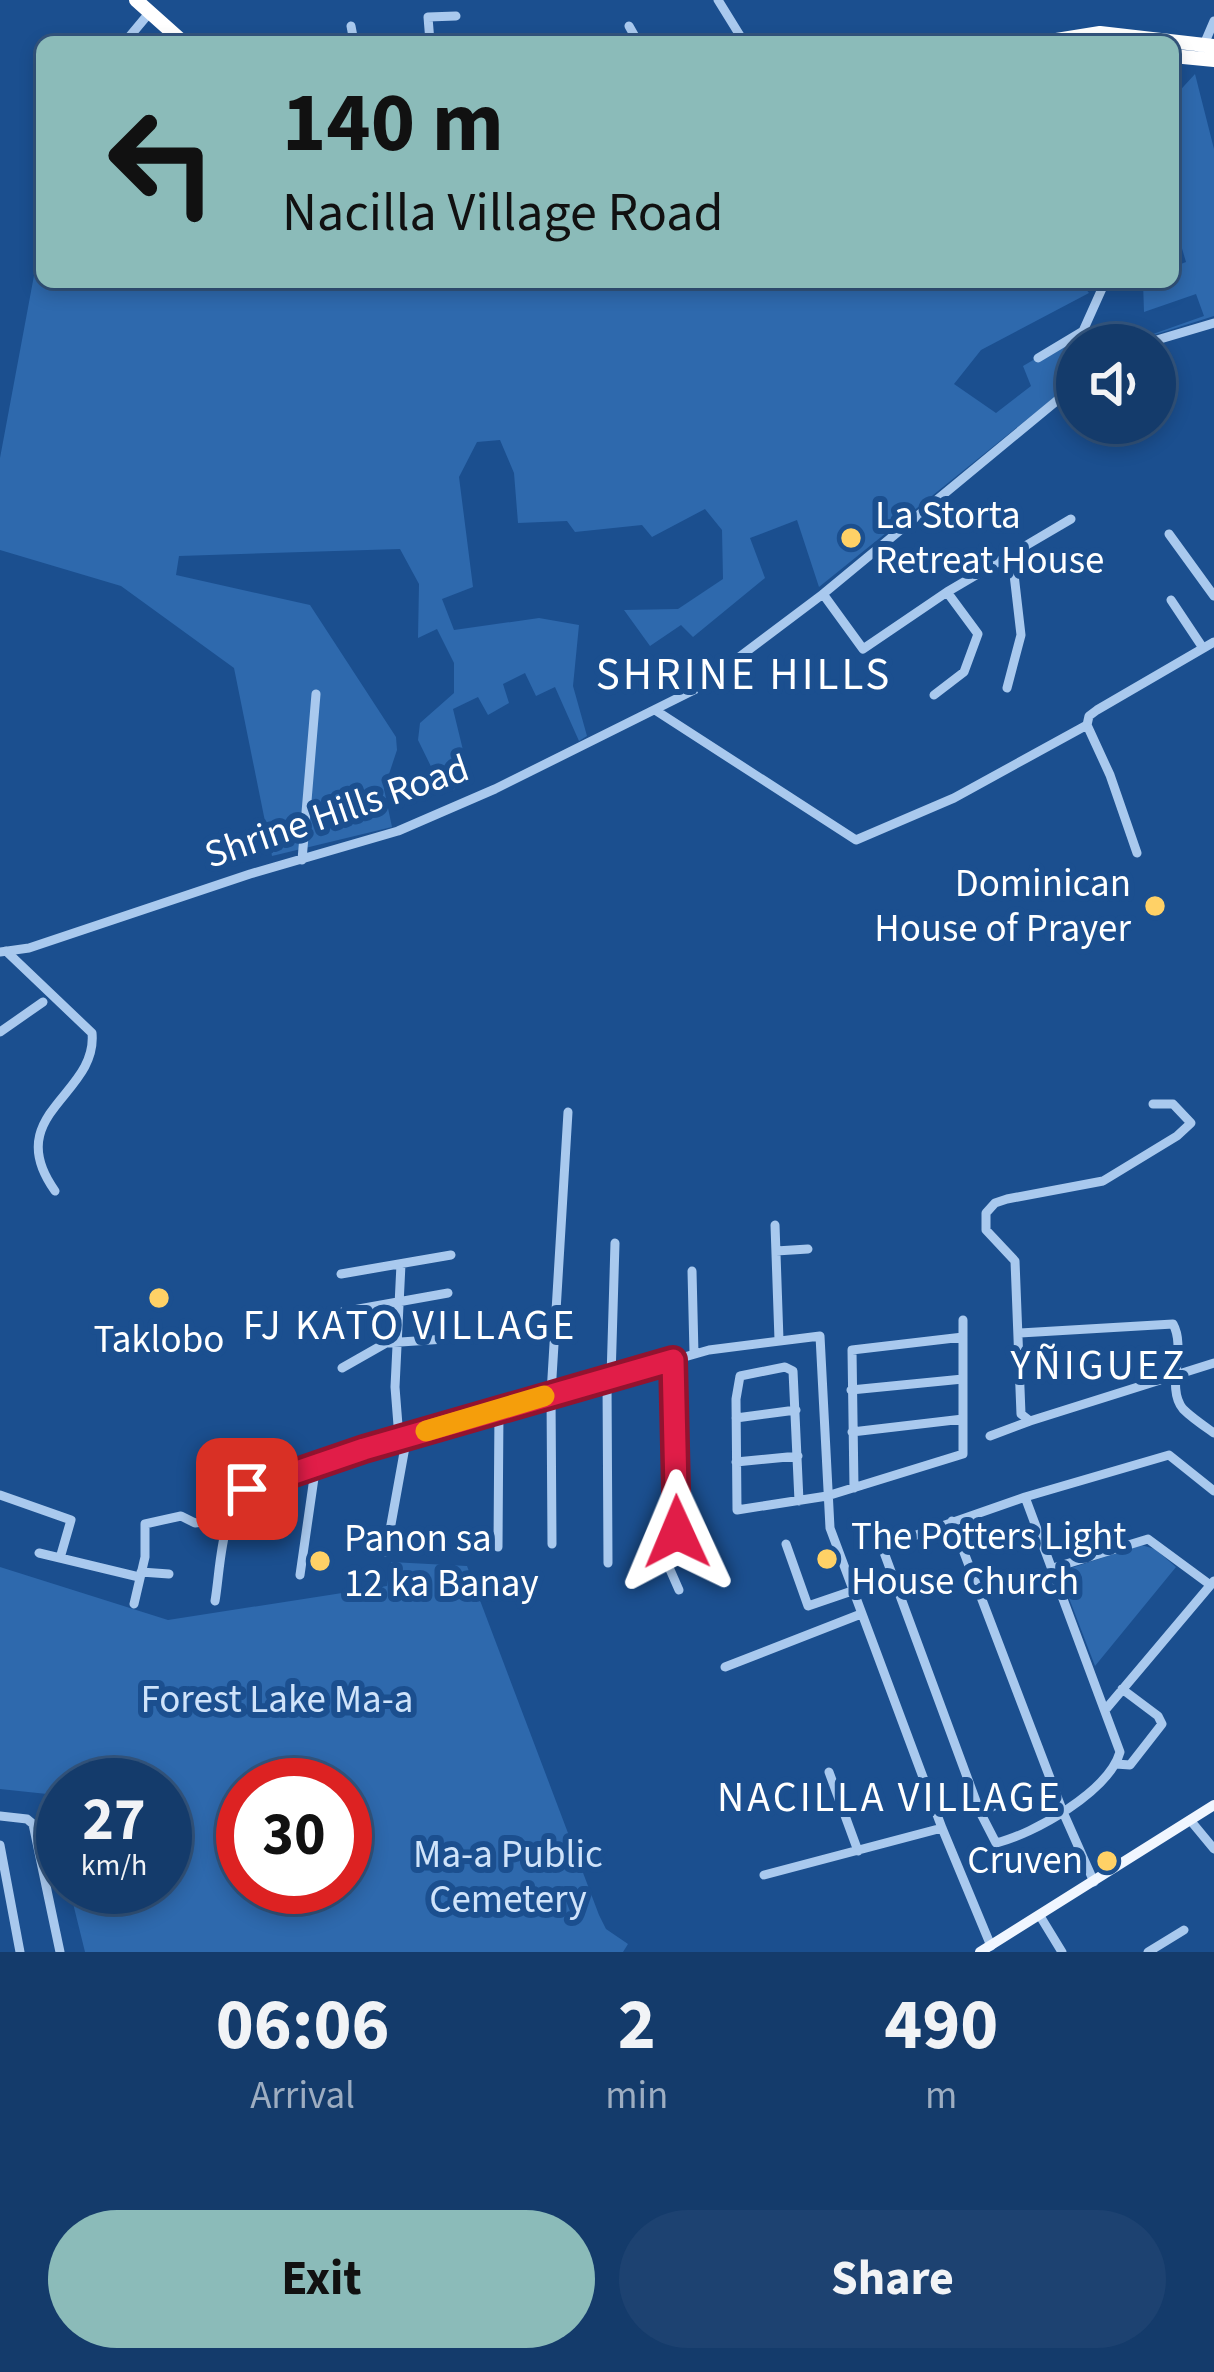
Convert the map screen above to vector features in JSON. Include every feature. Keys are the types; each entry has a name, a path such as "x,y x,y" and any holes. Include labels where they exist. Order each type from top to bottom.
{"highway":[{"path":"123,0 176,36"},
{"path":"136,0 165,36"},
{"path":"1081,36 1116,36"}],"main road":[{"path":"985,1949 1214,1805"}],"street":[{"path":"718,0 740,36"},
{"path":"130,36 147,15"},
{"path":"430,36 428,17 456,16"},
{"path":"1208,53 1214,21"},
{"path":"351,26 353,36"},
{"path":"629,26 635,36"},
{"path":"1086,324 1102,288"},
{"path":"1176,334 1214,323"},
{"path":"1037,358 1056,347"},
{"name":"Shrine Hills Road","path":"3,952 29,948 382,837 656,710 729,668 1056,401"},
{"path":"824,594 863,649 947,592 1071,519"},
{"path":"1169,534 1214,596"},
{"path":"1007,688 1021,635 1012,557"},
{"path":"934,695 964,672 978,634 947,592"},
{"path":"1171,600 1203,648"},
{"path":"1137,853 1087,725 1089,716 1214,642"},
{"path":"302,860 316,694"},
{"path":"656,710 856,840 954,798 1087,725"},
{"path":"3,952 92,1033 89,1055 40,1114 31,1133 33,1159 55,1191"},
{"path":"2,1026 43,1002"},
{"path":"1030,1421 1021,1414 1016,1261 986,1230 986,1213 1007,1199 1103,1181 1191,1123 1173,1104 1153,1104"},
{"path":"552,1544 551,1394 568,1112"},
{"path":"776,1225 779,1340"},
{"path":"608,1564 615,1243"},
{"path":"776,1251 808,1249"},
{"path":"341,1274 451,1255"},
{"path":"386,1552 403,1437 396,1342 401,1264"},
{"path":"692,1271 694,1354"},
{"path":"342,1312 448,1293"},
{"path":"799,1501 791,1369 748,1372 738,1379 737,1510 799,1501 826,1496 963,1454 963,1320"},
{"path":"1020,1334 1169,1322 1179,1337 1179,1402 1214,1433"},
{"path":"215,1601 230,1519 247,1489 403,1437 694,1354 820,1336 830,1528 985,1949"},
{"path":"854,1488 852,1350 963,1336"},
{"path":"342,1368 377,1346 445,1339"},
{"path":"673,1360 678,1526 668,1565 680,1591"},
{"path":"990,1436 1214,1363"},
{"path":"851,1390 963,1379"},
{"path":"498,1546 499,1409"},
{"path":"736,1418 796,1410"},
{"path":"852,1432 963,1419"},
{"path":"1025,1497 1119,1747 1116,1764 1086,1796 996,1843 980,1812 882,1547 1025,1497 1169,1455 1214,1491"},
{"path":"736,1462 798,1456"},
{"path":"300,1575 316,1464"},
{"path":"0,1495 71,1520 59,1558"},
{"path":"134,1604 145,1557 145,1525 181,1516 195,1523 230,1519"},
{"path":"952,1521 1094,1882"},
{"path":"1053,1568 1148,1539 1211,1582 1106,1708"},
{"path":"786,1544 808,1606 852,1591"},
{"path":"39,1553 140,1574 169,1574"},
{"path":"725,1667 861,1614"},
{"path":"1116,1764 1130,1765 1162,1724 1159,1716 1122,1689"},
{"path":"829,1772 858,1851"},
{"path":"980,1812 1001,1803"},
{"path":"0,1816 32,1822 60,1952"},
{"path":"1190,1820 1214,1849"},
{"path":"764,1875 942,1828"},
{"path":"0,1845 20,1952"},
{"path":"1040,1916 1062,1952"},
{"path":"1148,1952 1184,1930"}],"green space":[{"path":"1195,74 1214,149 1214,316 1176,328 1204,316 1196,294 1144,312 1143,288 1179,288 1179,265 1186,262 1179,238 1179,91"},
{"path":"36,265 36,288 1085,288 1089,293 981,350 954,384 996,413 1031,386 1023,366 1056,347 1056,396 819,587 797,520 750,538 765,578 693,637 681,625 650,646 624,610 678,609 723,579 722,530 705,509 652,537 642,525 575,532 567,521 518,523 514,473 500,440 477,442 459,477 473,587 442,599 454,630 539,618 579,625 573,686 587,736 579,741 555,687 536,696 525,673 503,684 509,703 488,715 478,697 453,709 471,783 444,793 418,740 420,723 454,693 454,663 437,629 418,638 419,584 400,549 179,556 176,575 310,605 396,737 397,750 384,789 392,827 272,856 234,668 121,586 0,550 0,458"},
{"path":"1141,1545 1155,1549 1176,1567 1095,1666 1059,1572"},
{"path":"391,1562 467,1566 599,1915 606,1929 628,1944 623,1952 85,1952 76,1914 192,1914 192,1758 36,1758 36,1793 0,1789 0,1567 168,1620 387,1586"}],"slow traffic":[{"path":"426,1431 544,1396"}],"place":[{"name":"La Storta Retreat House","path":"851,538"},
{"name":"Dominican House of Prayer","path":"1155,906"},
{"name":"Taklobo","path":"159,1298"},
{"name":"The Potters Light House Church","path":"827,1559"},
{"name":"Panon sa 12 ka Banay","path":"320,1561"},
{"name":"Cruven","path":"1107,1861"}],"district":[{"name":"SHRINE HILLS","path":"744,675"},
{"name":"FJ KATO VILLAGE","path":"410,1326"},
{"name":"YÑIGUEZ","path":"1099,1366"},
{"name":"NACILLA VILLAGE","path":"890,1798"}],"route":[{"path":"247,1489 364,1449 673,1360 677,1532"}],"park label":[{"name":"Forest Lake Ma-a","path":"277,1700"},
{"name":"Ma-a Public Cemetery","path":"508,1878"}]}
